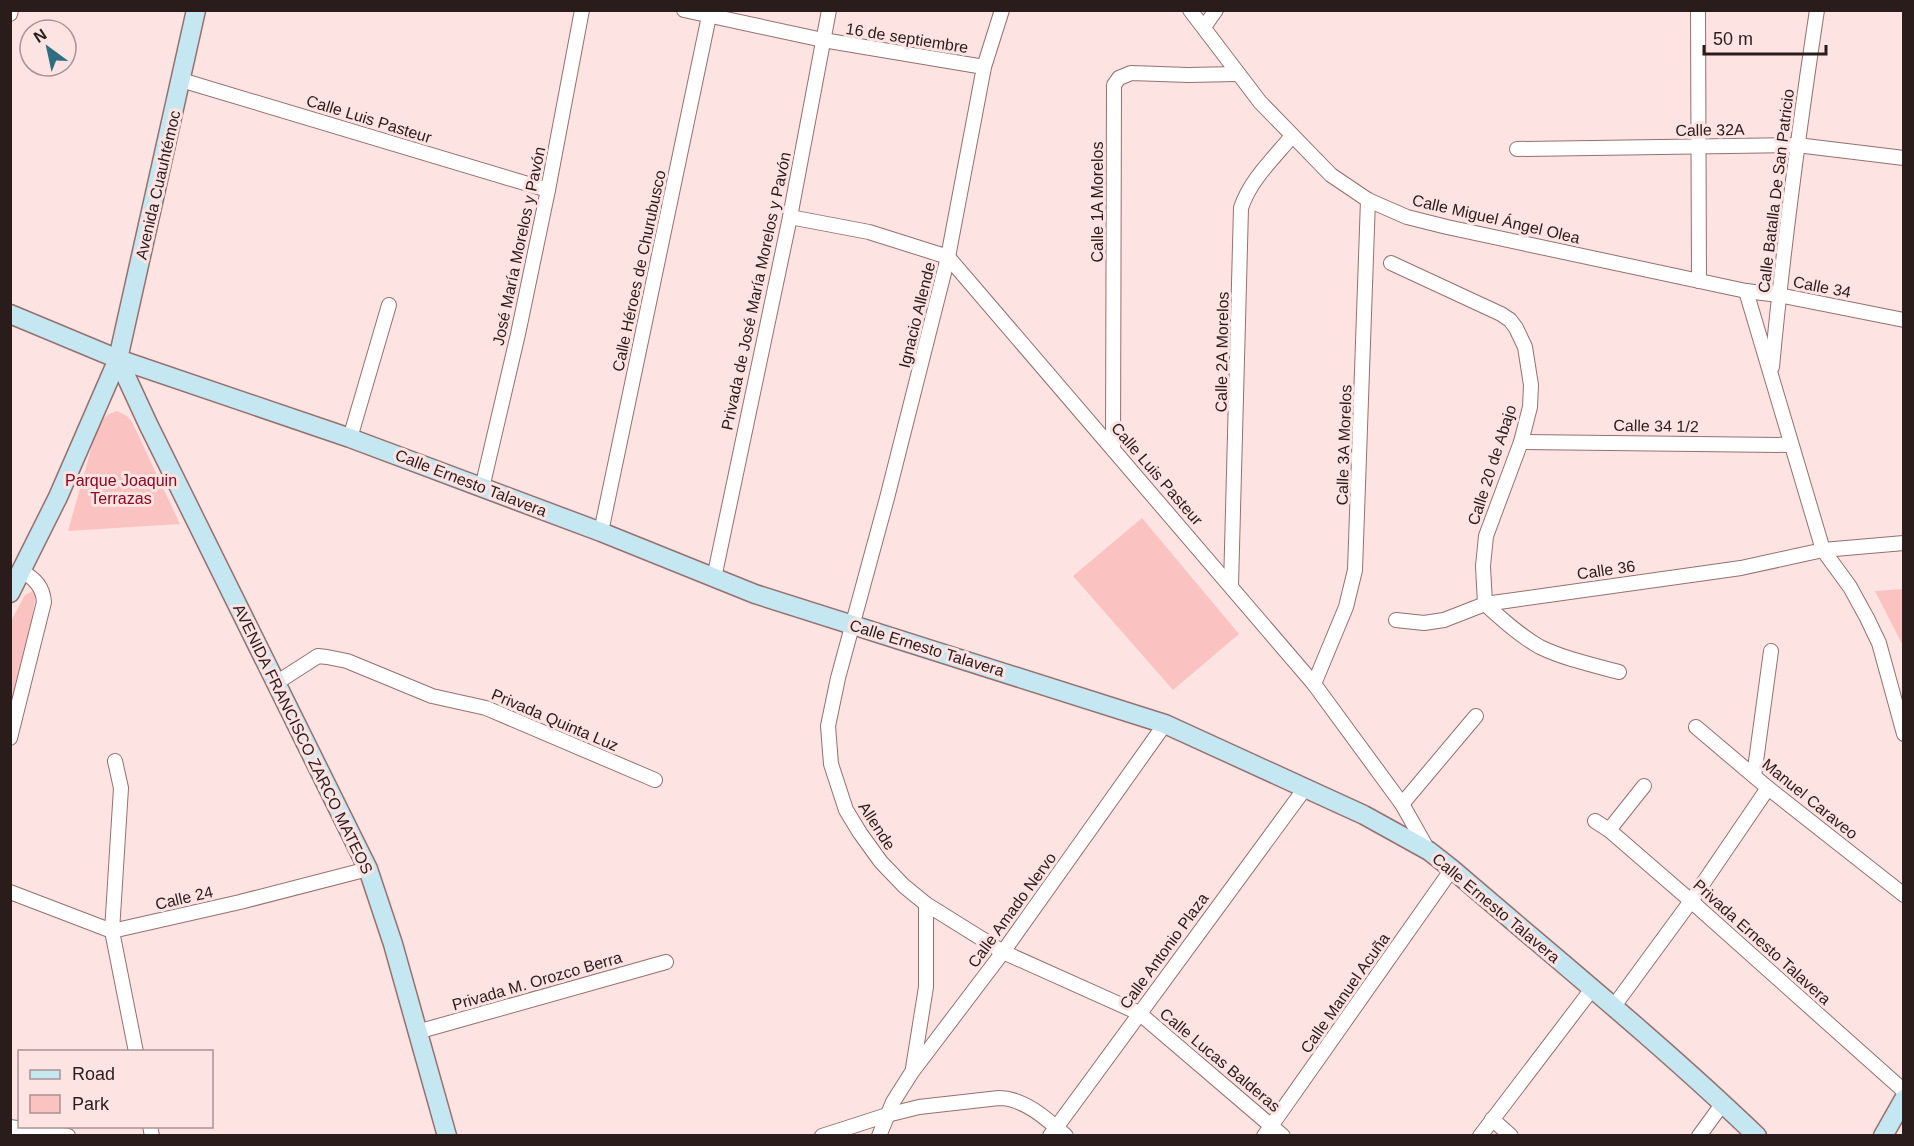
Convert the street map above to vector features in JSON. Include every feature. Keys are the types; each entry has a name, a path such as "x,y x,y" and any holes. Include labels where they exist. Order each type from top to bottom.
{"street":[{"name":"Avenida Cuauhtémoc","path":"10,593 16,570 58,497 118,359 196,10"},
{"name":"José María Morelos y Pavón","path":"482,488 518,334 582,10"},
{"name":"16 de septiembre","path":"684,10 823,40 984,67"},
{"name":"Privada de José María Morelos y Pavón","path":"714,578 790,217 829,10"},
{"name":"Ignacio Allende","path":"852,625 887,498 948,257 984,67 1002,10"},
{"name":"Calle Miguel Ángel Olea","path":"1190,10 1260,102 1331,175 1368,200 1407,217 1447,227 1699,280"},
{"path":"1204,27 1216,10"},
{"path":"1698,10 1699,280"},
{"name":"Calle Batalla De San Patricio","path":"1772,375 1797,145 1817,10"},
{"name":"Calle Héroes de Churubusco","path":"601,532 709,16"},
{"name":"Calle 1A Morelos","path":"1113,448 1114,85 1119,78 1131,73 1237,74"},
{"name":"Calle Luis Pasteur","path":"181,80 548,190"},
{"name":"Calle 2A Morelos","path":"1231,586 1241,208 1252,185 1292,136"},
{"name":"Calle 32A","path":"1517,149 1797,145 1904,158"},
{"name":"Calle 3A Morelos","path":"1314,684 1346,607 1355,570 1368,200"},
{"path":"790,217 869,232 948,257"},
{"name":"Calle Luis Pasteur","path":"948,257 1314,684 1402,804 1429,852"},
{"name":"Calle 20 de Abajo","path":"1391,263 1501,314 1516,328 1525,347 1531,385 1530,407 1521,442 1486,536 1483,566 1485,604"},
{"name":"Calle 34","path":"1699,280 1904,320"},
{"name":"Calle Batalla De San Patricio","path":"1746,291 1823,550 1850,587 1879,643 1904,734"},
{"path":"350,438 389,305"},
{"name":"Calle Ernesto Talavera","path":"10,314 118,359 350,438 601,532 755,594 1165,724 1306,787 1364,815 1429,852 1452,869 1614,1006 1757,1136"},
{"name":"AVENIDA FRANCISCO ZARCO MATEOS","path":"118,359 368,869 393,944 447,1136"},
{"name":"Calle 34 1/2","path":"1521,442 1791,445"},
{"name":"Calle 36","path":"1396,620 1425,623 1444,620 1485,604 1741,568 1823,550 1904,543"},
{"path":"10,738 44,602 41,587 30,576 16,570"},
{"path":"1485,604 1504,621 1540,646 1567,658 1619,672"},
{"name":"Allende","path":"852,625 828,726 831,765 846,810 881,862 904,886 926,904 1004,952"},
{"path":"1754,776 1771,651"},
{"name":"Privada Quinta Luz","path":"276,683 318,656 347,661 432,696 486,708 655,780"},
{"path":"1402,804 1476,716"},
{"name":"Calle Amado Nervo","path":"887,1115 912,1072 1004,952 1165,724"},
{"name":"Manuel Caraveo","path":"1696,727 1768,788 1902,893"},
{"path":"115,761 121,788 112,931 136,1050"},
{"path":"1610,830 1644,786"},
{"name":"Calle Antonio Plaza","path":"1057,1133 1139,1013 1306,787"},
{"path":"1614,1006 1691,901 1768,788"},
{"name":"Privada Ernesto Talavera","path":"1595,821 1610,830 1904,1091"},
{"name":"Calle 24","path":"112,931 240,902 368,869"},
{"name":"Calle Manuel Acuña","path":"1268,1130 1452,869"},
{"path":"10,892 112,931"},
{"path":"912,1072 926,987 926,904"},
{"name":"Calle Lucas Balderas","path":"1004,952 1139,1013 1268,1130 1283,1136"},
{"name":"Privada M. Orozco Berra","path":"417,1032 666,962"},
{"path":"1480,1136 1592,989"},
{"path":"822,1136 887,1115 939,1104 1009,1098 1032,1110 1057,1133"},
{"path":"1883,1136 1904,1099"},
{"path":"1699,1136 1723,1103"},
{"path":"879,1136 887,1115"},
{"path":"1492,1119 1511,1136"},
{"path":"22,1128 68,1136"}],"green space":[{"name":"Parque Joaquin Terrazas","path":"117,411 127,416 132,422 180,524 68,531 95,435 104,418"},
{"path":"1142,518 1239,634 1173,690 1073,576"},
{"path":"1903,589 1904,646 1875,591"},
{"path":"33,591 36,594 28,640 11,705 11,621 25,595"}]}
